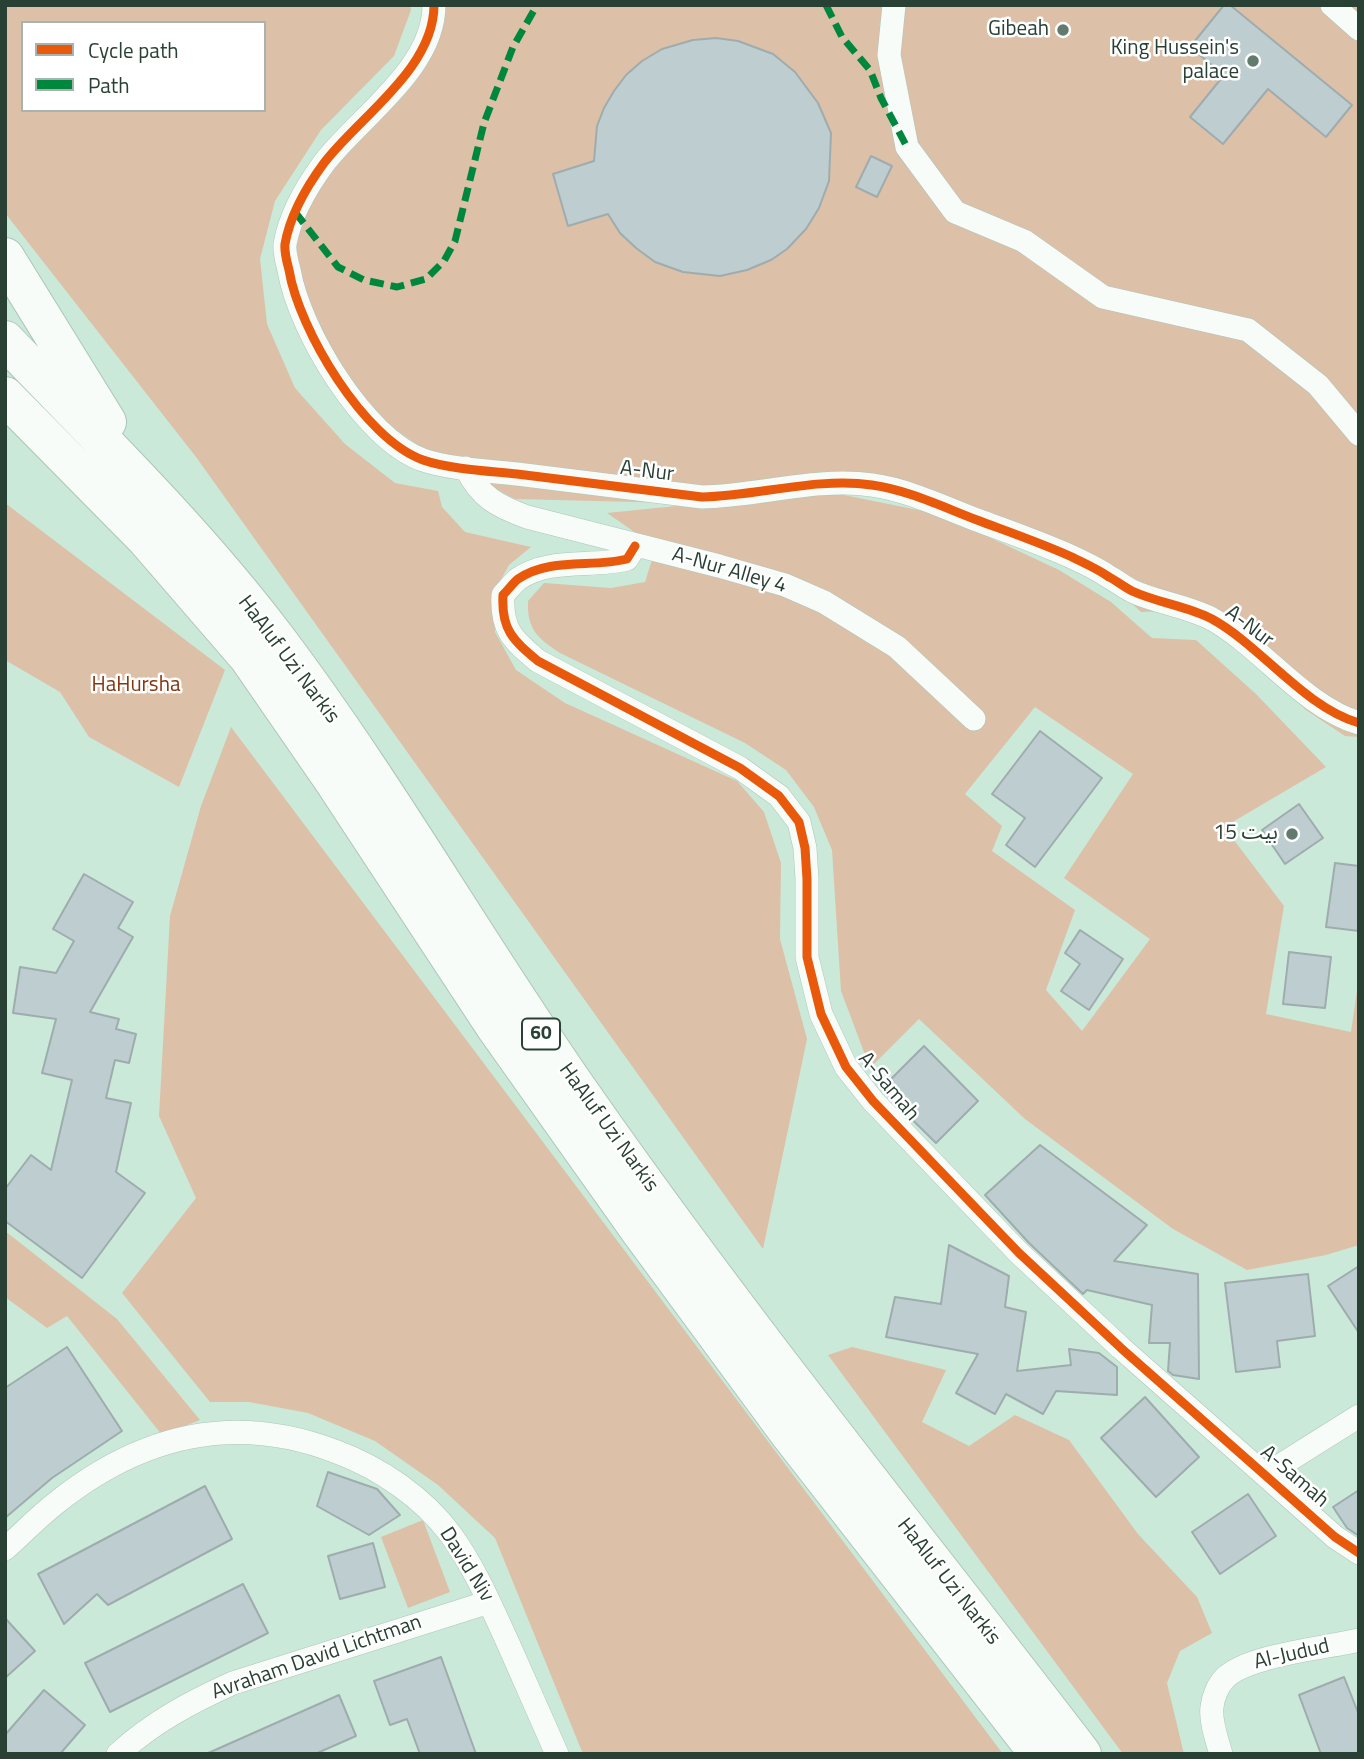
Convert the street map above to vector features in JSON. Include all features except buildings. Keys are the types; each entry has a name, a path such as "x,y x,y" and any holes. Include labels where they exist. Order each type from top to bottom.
{"highway":[{"path":"5,257 101,413 166,507"},
{"name":"HaAluf Uzi Narkis","path":"5,340 166,507 282,647 364,764 585,1100 1063,1748"},
{"name":"HaAluf Uzi Narkis","path":"10,402 147,540 248,657 335,783 496,1028 640,1231 788,1432 1063,1748"}],"street":[{"name":"A-Nur","path":"433,5 428,35 416,61 324,164 295,212 285,247 291,285 305,323 341,385 380,432 423,460 466,468 702,497 831,484 872,485 912,495 1072,557 1108,575 1128,590 1153,600 1196,611 1214,620 1325,706 1359,723"},
{"path":"894,5 889,55 907,147 956,212 1024,241 1103,297 1248,330 1318,385 1359,434"},
{"path":"1332,5 1359,29"},
{"name":"A-Nur Alley 4","path":"466,468 485,497 506,509 785,585 824,602 897,647 974,719"},
{"name":"A-Samah","path":"635,545 627,559 608,564 570,564 541,569 518,579 503,595 502,612 513,640 538,660 740,768 779,796 799,822 806,869 807,957 821,1014 846,1067 873,1101 1019,1253 1121,1348 1335,1537 1359,1553"},
{"path":"1265,1475 1359,1416"},
{"name":"David Niv","path":"5,1549 55,1504 89,1479 125,1458 163,1443 198,1434 237,1431 316,1443 353,1457 389,1478 419,1501 450,1533 471,1565 489,1602 557,1754"},
{"name":"Avraham David Lichtman","path":"118,1754 161,1720 196,1699 233,1683 489,1602"},
{"name":"Al-Judud","path":"1221,1754 1211,1710 1215,1694 1225,1677 1265,1659 1359,1640"}],"green space":[{"path":"5,5 410,5 411,10 394,56 321,130 275,201 260,259 267,324 295,388 345,444 395,483 438,491 442,507 465,532 531,547 509,565 493,594 495,632 516,670 565,703 737,781 764,812 781,863 780,939 807,1039 763,1249 196,457 5,213"},
{"path":"436,5 1359,5 1359,737 1345,736 1306,710 1230,637 1174,611 1141,612 1094,569 961,524 1059,570 1111,602 1152,638 1196,640 1256,694 1326,767 1224,827 1284,906 1266,1014 1351,1032 1359,977 1359,1245 1326,1255 1247,1270 1173,1229 1025,1119 919,1019 870,1068 841,991 832,850 814,807 786,770 745,743 552,648 535,632 529,619 528,601 544,583 611,588 645,582 656,547 607,513 824,491 928,512 892,499 827,489 677,503 515,499 442,461 391,427 339,368 285,247 317,176 381,101","holes":["1035,707 1133,774 1064,878 1150,939 1082,1031 1046,990 1075,910 992,851 1002,826 965,794"]},
{"name":"HaHursha","path":"5,503 225,670 179,787 89,737 60,692 5,660"},
{"path":"231,727 1003,1754 583,1754 495,1538 438,1485 375,1441 308,1413 249,1402 210,1402 122,1293 196,1198 159,1116 170,916 201,806"},
{"path":"5,1231 117,1319 200,1420 162,1435 67,1316 47,1328 5,1297"},
{"path":"852,1347 946,1370 922,1422 969,1446 1015,1415 1069,1440 1138,1534 1197,1597 1212,1633 1180,1651 1167,1683 1184,1754 1123,1754 828,1355"},
{"path":"423,1520 450,1592 408,1608 381,1537"}],"marked path":[{"path":"295,212 338,267 364,280 397,287 426,279 444,261 455,241 484,123 513,47 537,5"},
{"path":"826,5 842,37 870,70 881,98 907,147"}],"cycle path":[{"path":"434,5 431,28 422,50 392,91 324,163 295,212 285,244 295,295 320,351 357,406 379,430 401,448 423,460 457,468 702,497 830,483 872,485 899,491 1049,547 1096,569 1132,591 1212,619 1248,644 1320,704 1359,723"},
{"path":"635,546 627,559 557,565 530,572 518,579 503,595 504,617 515,640 538,661 740,768 779,796 799,822 805,848 807,879 807,957 821,1014 846,1067 873,1101 1019,1253 1121,1348 1335,1537 1359,1553"}],"place":[{"name":"Gibeah","path":"1063,30"},
{"name":"King Hussein's palace","path":"1253,61"},
{"name":"بيت 15","path":"1292,834"}]}
